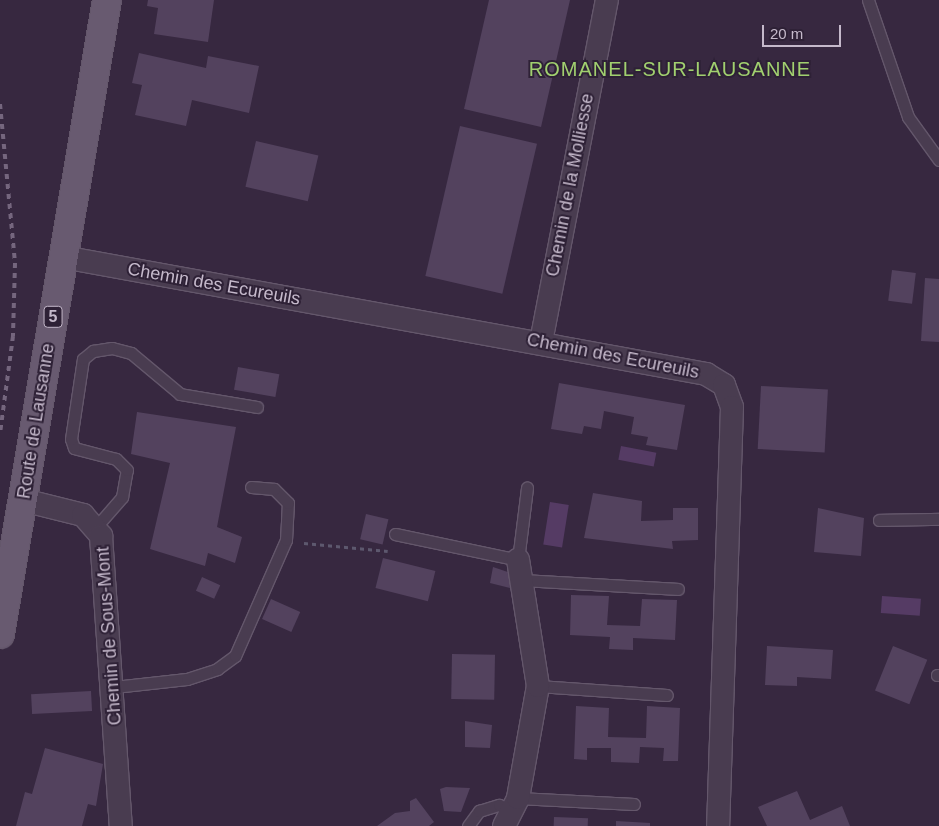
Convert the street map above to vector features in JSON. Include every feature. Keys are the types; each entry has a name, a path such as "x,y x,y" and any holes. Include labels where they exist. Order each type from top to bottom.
{"main road":[{"name":"Route de Lausanne","path":"0,634 107,0"}],"street":[{"name":"Chemin de la Molliesse","path":"540,342 607,0"},
{"name":"Chemin des Ecureuils","path":"63,257 540,342 706,374 724,385 732,407 718,826"},
{"name":"Chemin de Sous-Mont","path":"23,500 73,511 96,527 105,549 121,826"},
{"path":"512,812 538,686 521,570"}],"lane":[{"path":"868,0 908,117 939,160"},
{"path":"96,527 122,497 127,470 116,459 74,448 71,439 83,359 93,351 112,348 131,353 180,394 257,407"},
{"path":"114,687 187,679 217,669 235,656 286,540 288,504 274,489 251,487"},
{"path":"521,570 527,488"},
{"path":"878,520 939,519"},
{"path":"395,534 521,570 678,589"},
{"path":"538,686 667,695"},
{"path":"468,826 479,811 500,805 512,812 634,804"}],"path":[{"path":"286,540 387,553 395,534"}],"shaded area":[{"path":"621,446 656,453 654,467 618,460"},
{"path":"550,502 569,505 562,547 543,544"},
{"path":"882,596 921,599 920,616 881,613"}],"building":[{"path":"148,0 214,0 208,42 154,34 158,8 147,6"},
{"path":"489,0 570,0 541,127 464,109"},
{"path":"139,53 206,68 208,56 259,66 249,113 192,100 186,126 135,115 142,85 132,83"},
{"path":"460,126 537,144 502,294 425,276"},
{"path":"256,141 318,155 308,201 245,187"},
{"path":"892,270 916,273 912,304 888,301"},
{"path":"925,278 939,279 939,342 921,341"},
{"path":"238,367 279,374 275,397 234,390"},
{"path":"559,383 685,405 677,450 646,445 648,437 631,434 634,417 604,411 601,429 584,426 582,434 551,429"},
{"path":"761,386 828,390 825,452 758,449"},
{"path":"137,412 236,427 217,527 242,537 235,563 208,553 205,566 150,549 170,463 131,454"},
{"path":"593,493 642,501 641,521 673,520 673,508 698,508 698,540 672,541 673,549 584,538"},
{"path":"818,508 864,518 861,556 814,552"},
{"path":"366,514 388,519 383,545 360,539"},
{"path":"383,558 435,571 428,601 376,588"},
{"path":"493,567 514,574 510,588 490,583"},
{"path":"202,577 220,585 214,599 196,591"},
{"path":"571,595 609,596 607,625 640,626 642,599 677,600 675,640 633,638 633,650 609,649 610,637 570,635"},
{"path":"271,599 300,612 291,632 262,619"},
{"path":"767,646 833,650 831,679 797,677 797,686 765,685"},
{"path":"893,646 927,660 909,704 875,691"},
{"path":"452,654 495,655 494,700 451,699"},
{"path":"91,691 92,711 32,714 31,694"},
{"path":"576,706 609,708 608,737 646,738 647,706 680,708 678,761 663,761 664,748 640,747 639,763 611,762 611,748 587,748 587,760 574,759"},
{"path":"465,721 492,725 490,748 465,747"},
{"path":"45,748 103,764 96,806 88,804 82,826 16,826 25,792 32,794"},
{"path":"446,787 470,788 461,812 444,811 440,789"},
{"path":"797,791 810,820 842,806 850,826 767,826 758,807"},
{"path":"416,798 434,822 429,826 377,826 395,813 410,811 410,801"},
{"path":"554,817 588,818 588,826 554,826"},
{"path":"616,821 650,823 650,826 616,826"}],"railway":[{"path":"0,104 15,263 13,336 0,433"}],"district":[{"name":"ROMANEL-SUR-LAUSANNE","path":"670,69"}]}
